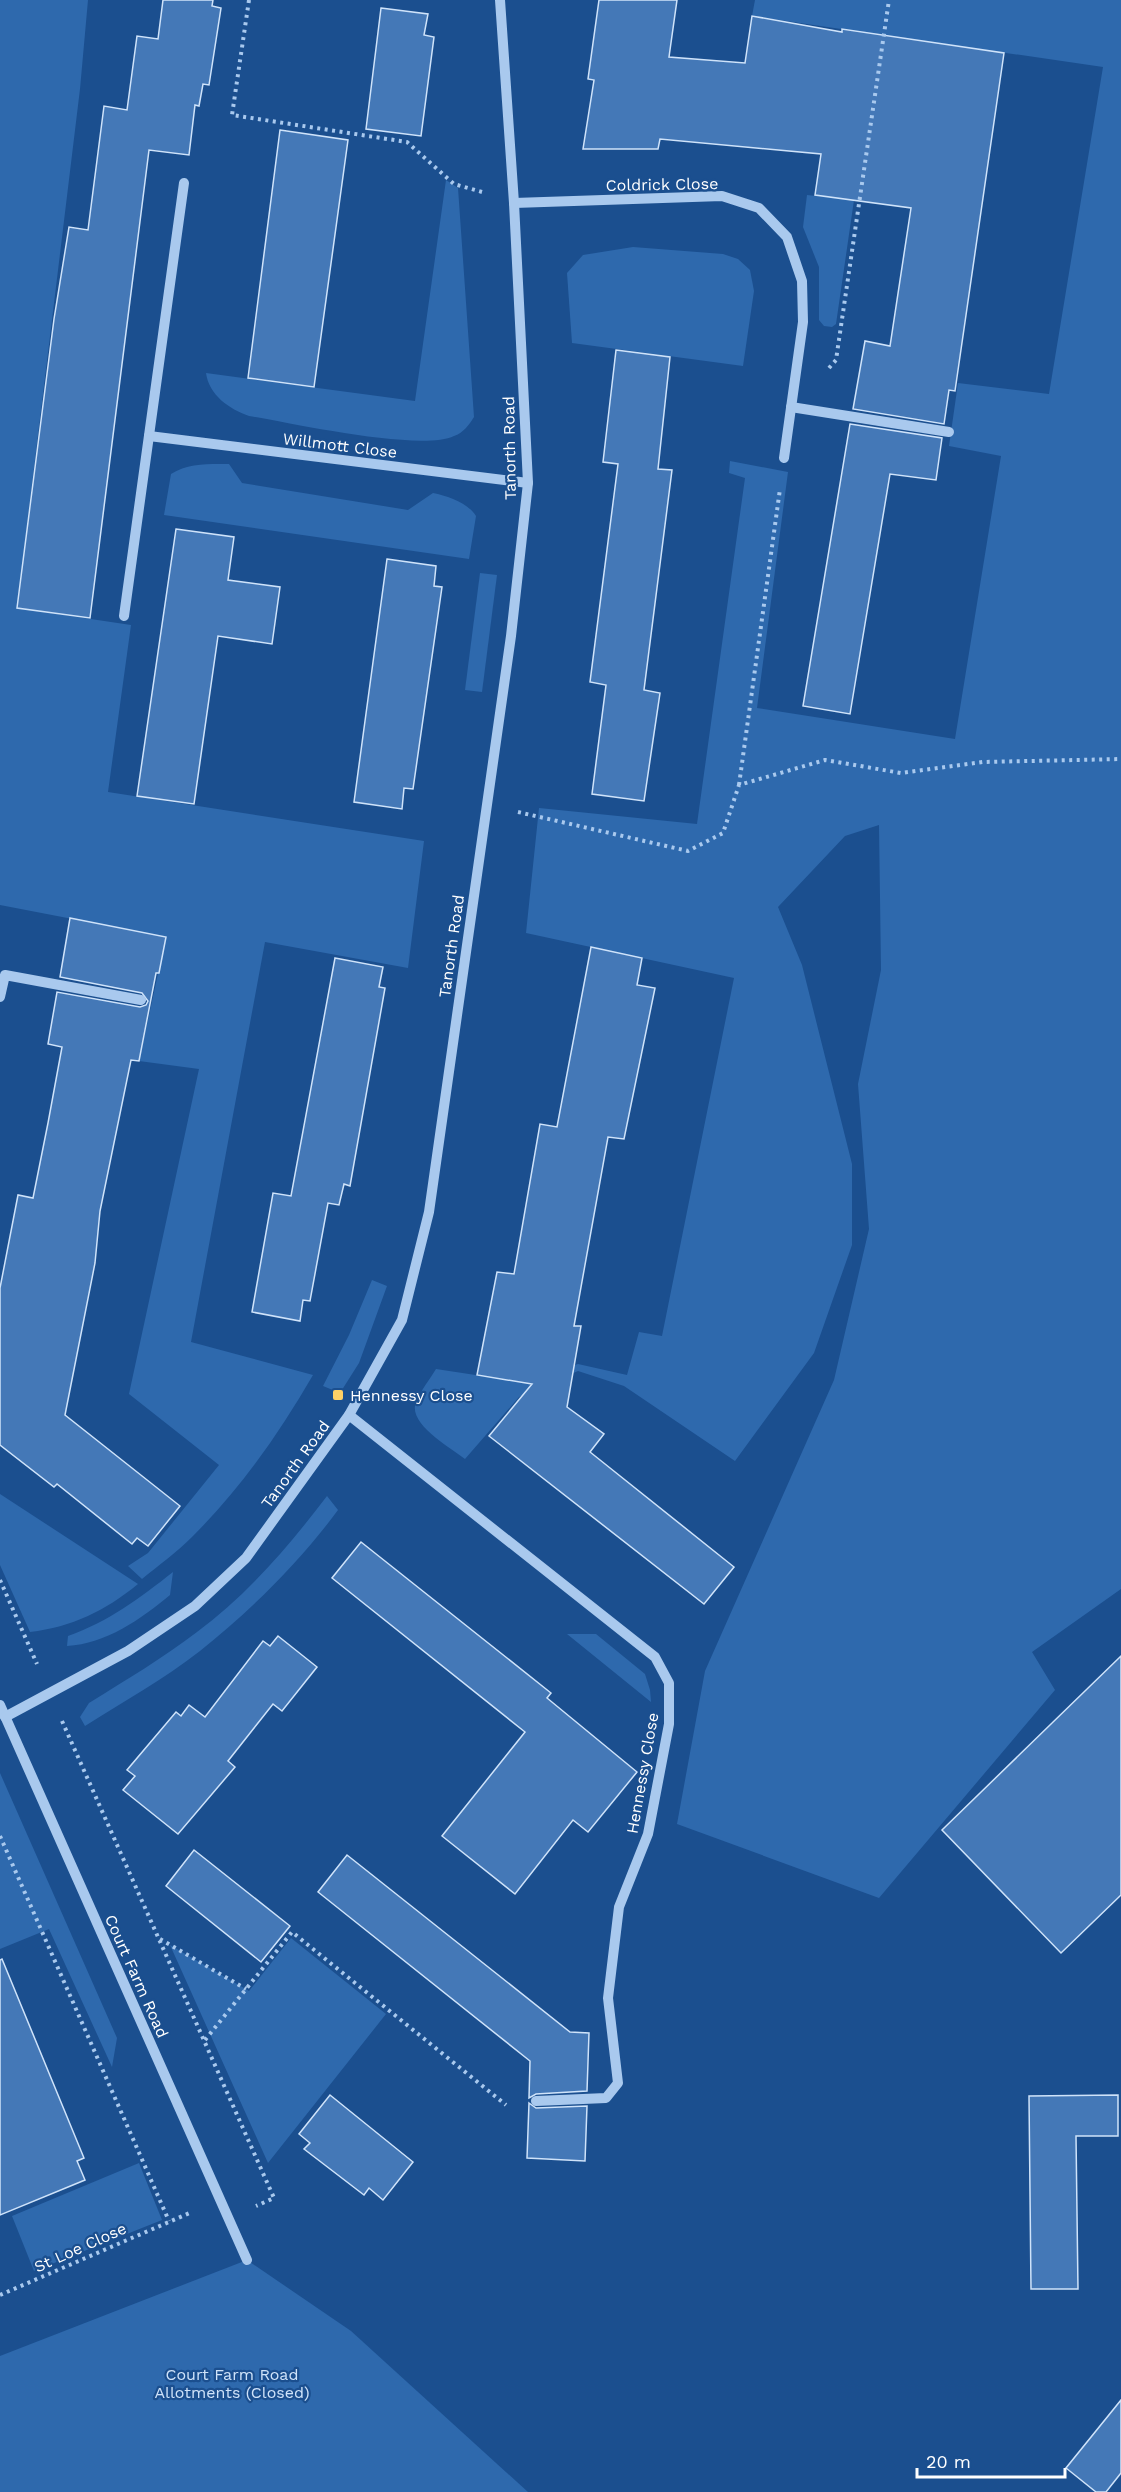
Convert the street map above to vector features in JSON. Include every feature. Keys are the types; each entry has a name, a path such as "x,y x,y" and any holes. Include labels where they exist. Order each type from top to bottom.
{"street":[{"name":"Tanorth Road","path":"5,1718 128,1651 195,1605 246,1558 349,1415 402,1320 429,1212 485,805 511,636 528,483 514,203 500,0"},
{"path":"124,615 184,183"},
{"name":"Coldrick Close","path":"514,203 722,196 759,208 787,237 802,281 803,322 784,458"},
{"path":"791,407 949,432"},
{"name":"Willmott Close","path":"149,436 528,483"},
{"path":"0,997 5,975 141,999"},
{"name":"Hennessy Close","path":"349,1415 654,1657 669,1683 669,1724 648,1834 619,1907 608,1998 618,2083 606,2098 536,2101"},
{"name":"Court Farm Road","path":"0,1706 247,2260"}],"path":[{"path":"249,0 232,115 407,142 454,184 514,203"},
{"path":"791,407 836,360 889,0"},
{"path":"485,805 687,851 723,833 739,785 784,458"},
{"path":"739,785 825,760 901,773 983,762 1121,759"},
{"path":"0,1580 274,2198 228,2217"},
{"name":"St Loe Close","path":"0,1836 169,2222 0,2295"},
{"path":"205,2040 292,1932 509,2108 536,2101"},
{"path":"160,1939 246,1989"}],"green space":[{"path":"0,0 88,0 80,89 17,608 131,625 108,792 424,841 408,968 265,942 191,1342 313,1375 272,1440 226,1500 186,1543 142,1579 128,1566 148,1553 219,1465 129,1394 199,1069 139,1061 166,937 0,905"},
{"path":"755,0 1121,0 1121,1589 1032,1652 1055,1690 879,1898 677,1824 705,1671 834,1380 869,1229 858,1084 881,970 879,825 845,836 778,907 802,965 852,1164 852,1245 814,1353 735,1461 624,1386 578,1371 519,1397 465,1459 432,1435 418,1419 415,1410 418,1398 436,1369 522,1382 578,1364 627,1375 639,1332 662,1336 734,978 526,933 539,808 697,824 745,478 729,473 730,461 788,472 757,708 955,739 1001,456 949,446 958,383 1049,394 1103,67 752,16"},
{"path":"446,180 458,188 474,417 463,431 457,435 437,440 385,439 249,416 221,400 211,388 206,373 415,401"},
{"path":"807,195 854,200 836,324 832,327 824,326 819,320 819,267 803,227"},
{"path":"633,247 723,254 738,259 750,270 754,291 743,366 572,343 567,273 583,255"},
{"path":"229,464 242,483 408,510 433,493 451,498 468,507 476,516 469,559 164,515 171,474 191,466"},
{"path":"480,573 497,575 482,692 465,690"},
{"path":"372,1280 387,1286 359,1363 340,1393 323,1386 349,1335"},
{"path":"0,1494 138,1584 100,1610 74,1622 30,1632 0,1565"},
{"path":"327,1496 338,1510 291,1567 256,1602 200,1651 158,1681 85,1726 80,1717 89,1703 171,1651 215,1618 266,1569"},
{"path":"173,1572 170,1595 147,1613 122,1629 95,1641 67,1646 68,1636 97,1624 136,1600"},
{"path":"567,1634 596,1634 645,1674 651,1702"},
{"path":"0,1773 117,2038 112,2067 49,1929 0,1949"},
{"path":"291,1938 386,2014 268,2163 170,1945 249,1991"},
{"path":"139,2163 162,2220 34,2271 12,2216"},
{"name":"Court Farm Road Allotments (Closed)","path":"247,2260 351,2331 528,2492 0,2492 0,2356"}],"building":[{"path":"163,0 213,0 212,6 221,8 209,85 203,84 199,106 195,105 189,155 149,150 90,618 17,608 54,319 69,227 88,230 104,106 127,110 137,36 158,39"},
{"path":"599,0 677,0 669,57 745,63 752,16 842,32 842,29 1004,53 955,391 949,390 944,424 853,409 865,341 890,346 911,208 815,195 821,154 660,139 658,149 583,149 594,80 588,79"},
{"path":"381,8 428,14 424,35 434,37 421,136 366,129"},
{"path":"280,130 348,140 314,387 248,378"},
{"path":"616,350 670,357 658,469 672,470 644,690 660,693 644,801 592,794 606,685 590,682 618,464 603,462"},
{"path":"850,424 942,438 936,480 890,474 850,714 803,706"},
{"path":"176,529 234,537 228,580 280,587 272,644 218,636 194,804 137,796"},
{"path":"387,559 436,566 434,586 442,587 413,789 404,788 402,809 354,802"},
{"path":"70,918 166,937 159,973 156,973 139,1061 131,1060 100,1211 95,1263 65,1415 180,1506 148,1546 137,1538 132,1544 57,1484 54,1487 0,1445 0,1288 18,1195 33,1198 48,1123 62,1047 48,1044 57,992 140,1007 146,1005 148,1001 142,993 60,977"},
{"path":"591,947 642,958 637,985 655,988 624,1139 608,1137 574,1326 581,1326 567,1407 604,1434 590,1452 734,1567 704,1604 489,1436 532,1384 477,1375 497,1272 514,1274 540,1124 557,1127"},
{"path":"335,958 383,967 379,987 385,988 350,1186 344,1184 339,1205 328,1203 310,1301 303,1300 300,1321 252,1312 273,1193 291,1196"},
{"path":"361,1542 551,1693 547,1698 637,1772 588,1832 573,1820 515,1894 442,1836 525,1732 332,1578"},
{"path":"278,1636 317,1667 282,1711 273,1704 228,1761 235,1767 178,1834 123,1790 135,1776 127,1770 176,1712 181,1716 189,1705 205,1717 263,1641 270,1646"},
{"path":"1121,1656 1121,1895 1061,1953 942,1830"},
{"path":"194,1850 290,1926 261,1962 166,1886"},
{"path":"347,1855 570,2032 589,2033 587,2091 536,2094 529,2098 530,2061 318,1892"},
{"path":"2,1959 84,2158 77,2161 85,2180 0,2215 0,1960"},
{"path":"330,2095 413,2162 383,2200 369,2188 364,2195 304,2149 310,2143 299,2134"},
{"path":"1118,2095 1118,2136 1076,2136 1078,2289 1031,2289 1029,2096"},
{"path":"529,2103 536,2108 587,2106 585,2161 527,2158"},
{"path":"1121,2400 1121,2473 1106,2492 1096,2492 1066,2468"}],"place":[{"name":"Hennessy Close","path":"338,1395"}]}
